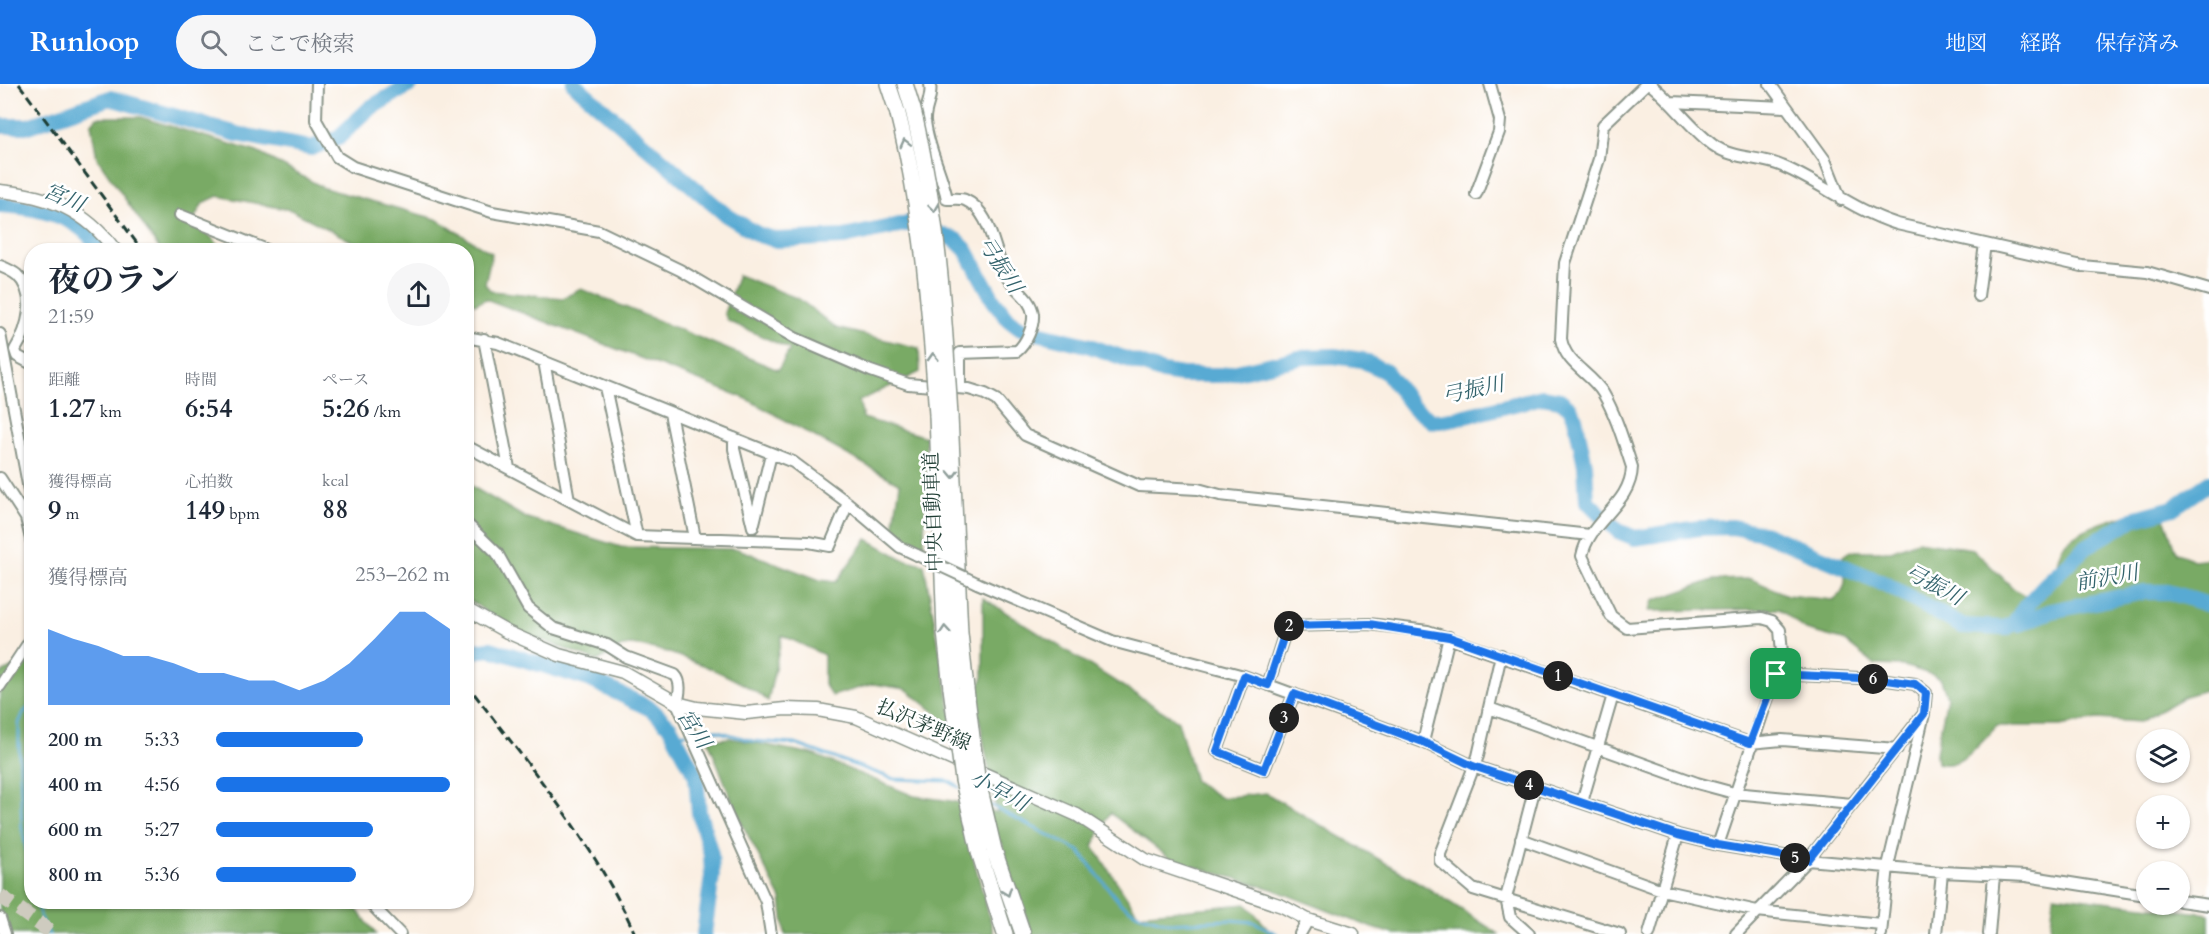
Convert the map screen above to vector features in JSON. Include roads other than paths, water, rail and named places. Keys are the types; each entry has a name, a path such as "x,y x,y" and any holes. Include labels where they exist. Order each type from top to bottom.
{"highway":[{"name":"中央自動車道","path":"888,84 898,114 918,205 943,415"},
{"name":"中央自動車道","path":"905,84 933,200 940,255 945,632 977,777 986,851 1005,934"},
{"name":"中央自動車道","path":"986,851 1023,934"}],"main road":[{"path":"0,191 39,196 63,206 100,230 110,243"},
{"name":"払沢茅野線","path":"474,613 507,632 559,655 623,672 677,703 697,708 746,713 785,709 818,710 856,717 1077,815 1146,860 1282,906 1308,920 1353,934"}],"street":[{"path":"317,84 316,120 337,157 353,167 492,212 599,231 680,270 795,338 908,384 969,388 996,400 1025,435 1139,486 1198,489 1220,495 1590,535"},
{"path":"930,84 932,94 924,118 936,171 943,181 947,199 965,200 978,211 993,239 1007,277 1031,306 1033,316 1024,345 1017,351 960,353 960,388"},
{"path":"1476,194 1499,132 1500,120 1490,84"},
{"path":"1718,845 1750,743 1776,674 1782,653 1780,630 1772,621 1762,618 1627,628 1618,624 1611,616 1582,556 1590,535 1627,491 1632,479 1632,467 1602,392 1564,351 1561,339 1565,263 1599,159 1604,125 1648,84 1671,102 1693,128 1715,146 1739,157 1781,165 1871,216 2082,266 2147,272 2209,290"},
{"path":"1770,84 1825,159 1841,200"},
{"path":"1671,102 1785,106"},
{"path":"180,214 250,243"},
{"path":"1978,296 1985,244"},
{"path":"0,266 16,275 24,287"},
{"path":"0,334 24,467"},
{"path":"24,335 15,350 17,356 24,359"},
{"path":"474,338 484,339 544,361 793,462 848,503 900,547 1112,641 1244,676 1423,742 1473,766 1535,788 1678,835 1718,845 1808,860 2049,879 2136,893"},
{"path":"484,339 509,468"},
{"path":"544,361 568,500"},
{"path":"605,387 637,536"},
{"path":"670,413 695,538"},
{"path":"734,438 734,449 753,527 754,541"},
{"path":"474,450 637,536 830,546 848,503"},
{"path":"753,527 771,454"},
{"path":"0,478 24,514"},
{"path":"17,501 24,500"},
{"path":"474,531 497,553 528,608 553,628 607,645 626,657 675,675 678,679 680,693 677,703 766,902 771,934"},
{"path":"1268,685 1287,626 1369,624 1449,637 1750,743 1782,740 1897,749"},
{"path":"1423,742 1449,637"},
{"path":"0,686 24,650"},
{"path":"1501,655 1478,756 1440,854 1440,861 1473,889 1620,934"},
{"path":"1521,839 1662,890 1757,911 1881,929 1888,866 1924,714 1926,693 1915,684 1880,679 1776,674"},
{"path":"1244,676 1217,751 1264,770 1294,694"},
{"path":"1582,802 1613,695"},
{"path":"1489,708 1697,783 1734,793 1852,804"},
{"path":"1736,934 1808,860 1924,714"},
{"path":"1528,934 1510,916 1506,898 1535,788"},
{"path":"1649,934 1678,835"},
{"path":"1936,934 1942,872"},
{"path":"1989,934 1994,875"},
{"path":"2190,902 2209,904"},
{"path":"376,909 400,934"},
{"path":"0,918 5,934"},
{"path":"1300,934 1308,920"}],"waterway":[{"name":"弓振川","path":"0,126 28,126 110,98 237,134 311,148 338,138 370,108 411,84"},
{"name":"弓振川","path":"574,84 726,215 759,235 777,240 844,237 909,223 956,240 966,250 994,301 1009,320 1021,329 1087,345 1163,372 1182,375 1223,375 1304,357 1334,356 1362,360 1386,372 1413,407 1432,421 1450,420 1542,397 1560,400 1570,408 1575,418 1585,465 1587,501 1618,531 1635,538 1699,528 1732,527 1763,533 1885,584 1962,626 2006,628 2014,623 2046,584 2086,547 2133,519 2173,508 2209,483"},
{"name":"宮川","path":"0,205 43,211 70,221 82,229 95,243"},
{"name":"前沢川","path":"2014,623 2019,624 2051,611 2144,592 2169,592 2209,605"},
{"name":"宮川","path":"474,651 490,649 589,679 651,709 670,727 696,776 699,813 711,854 712,876 704,934"},
{"path":"24,712 19,723 24,838"},
{"name":"小早川","path":"694,732 714,730 753,741 795,744 894,779 948,781 959,787"},
{"name":"小早川","path":"676,734 687,733"},
{"name":"小早川","path":"988,804 1079,851 1120,903 1138,914 1169,923 1230,920 1254,922 1277,934"},
{"path":"39,909 42,923 49,934"}],"tunnel":[{"path":"0,896 54,934"}],"railway":[{"path":"19,84 137,243"},
{"path":"474,693 580,835 600,867 635,934"}]}
